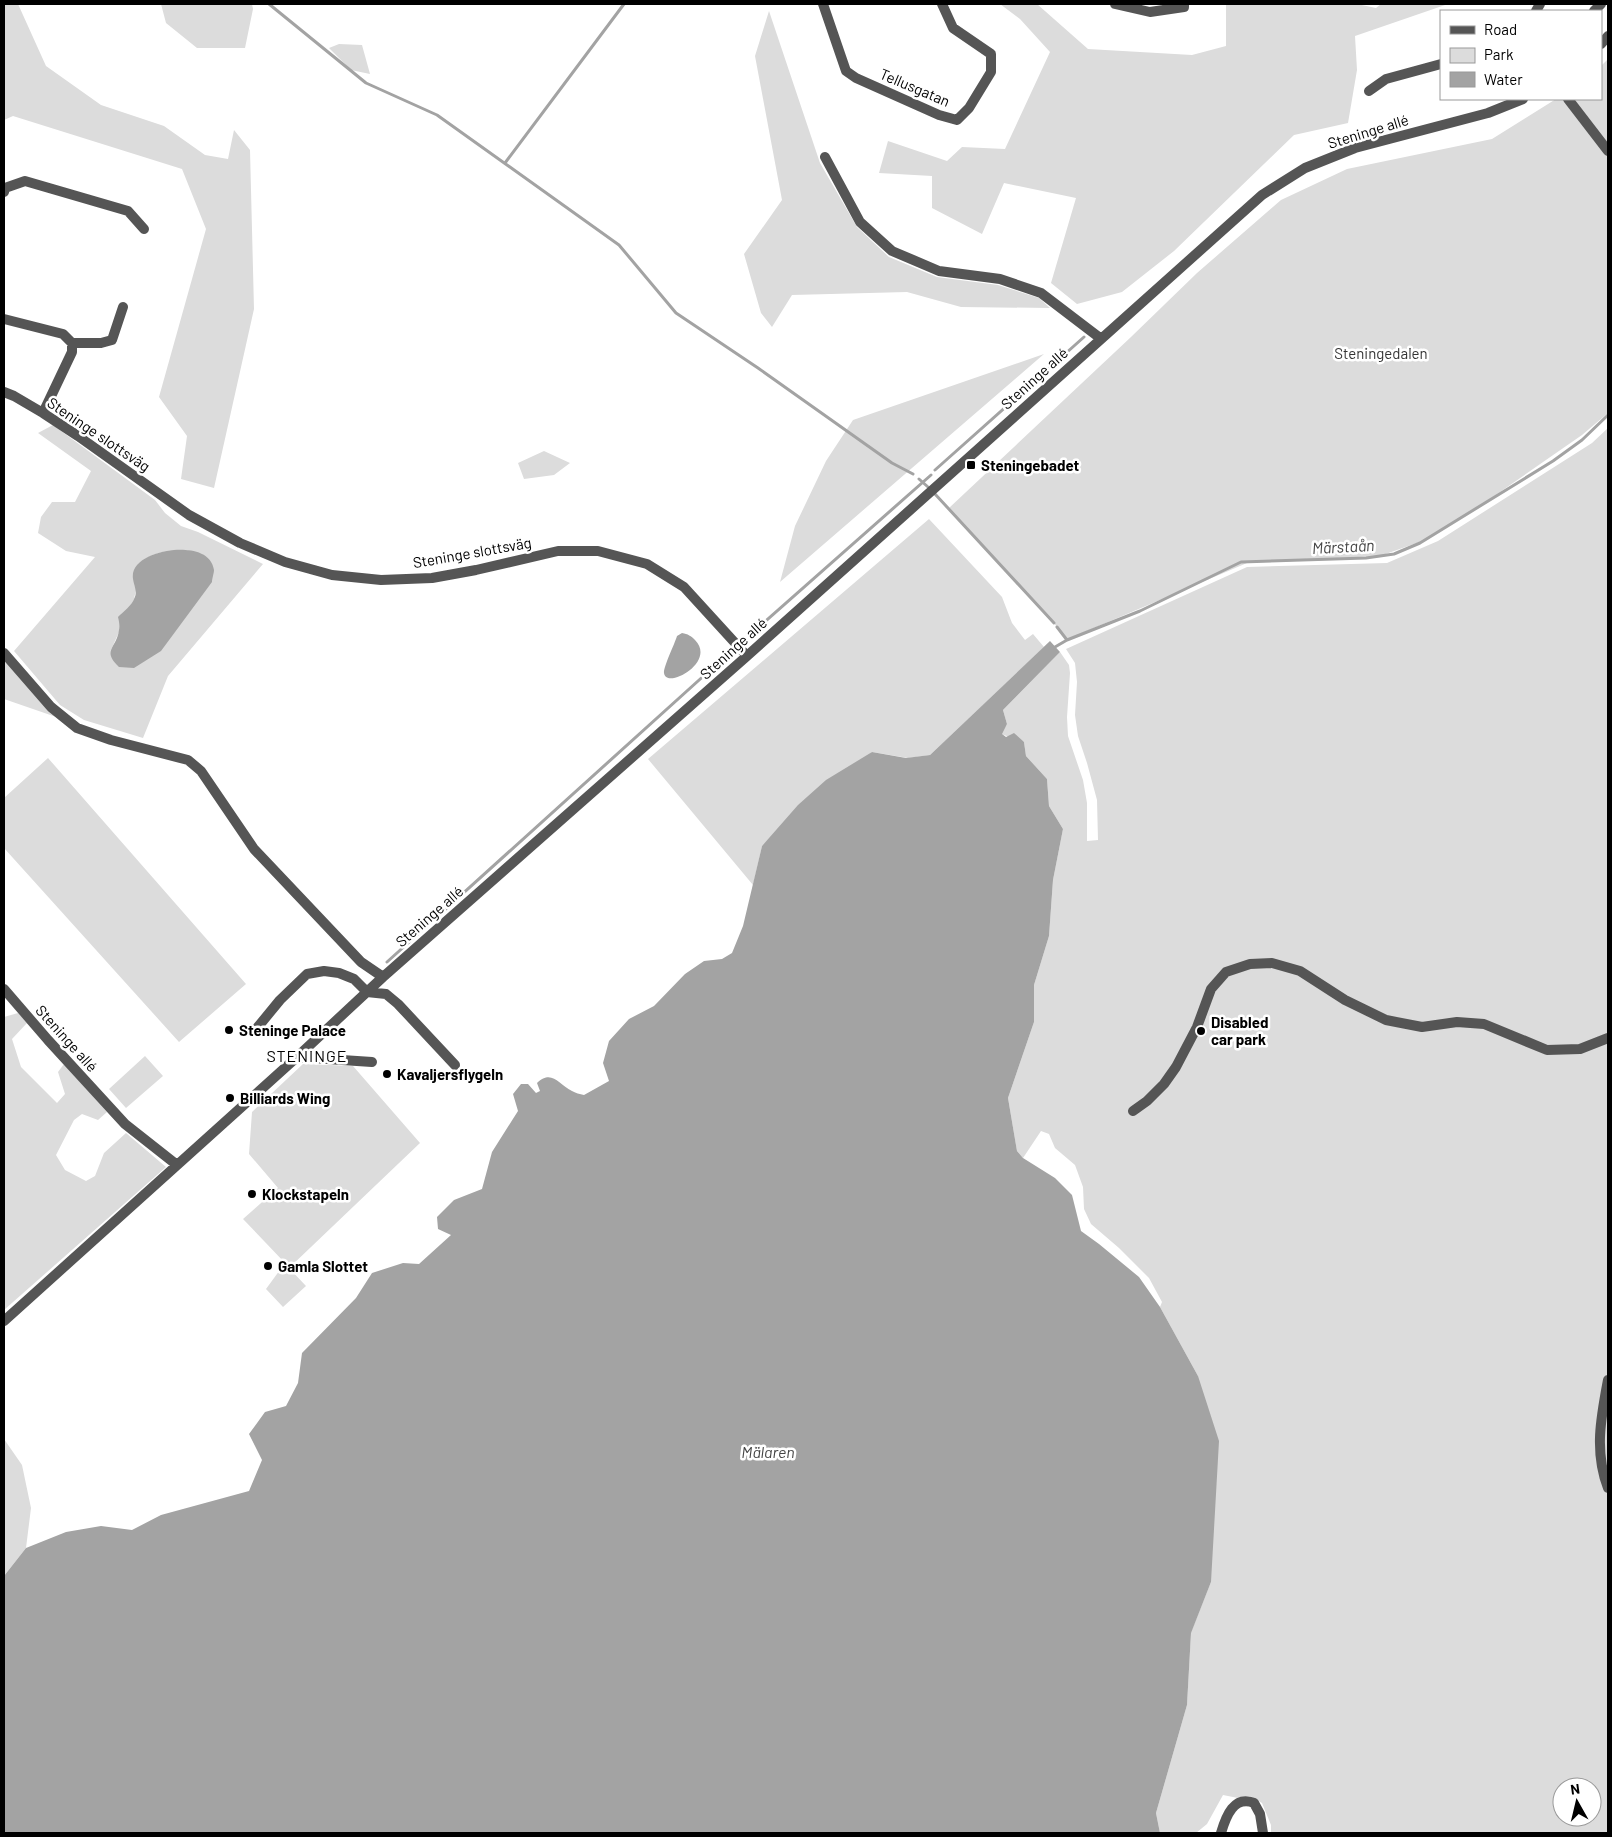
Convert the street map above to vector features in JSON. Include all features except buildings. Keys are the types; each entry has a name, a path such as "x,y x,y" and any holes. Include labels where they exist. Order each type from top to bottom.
{"street":[{"name":"Tellusgatan","path":"823,4 846,71 856,78 939,115 957,120 969,108 991,72 991,54 953,28 942,4"},
{"path":"1115,4 1150,12 1184,7 1184,4"},
{"path":"1369,91 1386,79 1440,64"},
{"name":"Steninge allé","path":"4,1321 298,1057 383,977 747,656 1100,338 1262,195 1305,168 1355,148 1488,113 1520,100"},
{"path":"1569,100 1608,151"},
{"path":"825,157 860,222 892,251 939,271 1000,280 1041,293 1100,338"},
{"path":"4,192 5,188 25,181 128,211 144,229"},
{"path":"4,319 63,334 72,343 101,343 112,340 123,307"},
{"path":"43,413 72,352 72,343"},
{"name":"Steninge slottsväg","path":"4,392 43,413 189,515 240,543 285,562 332,575 389,580 432,578 558,551 598,550 647,564 684,586 747,656"},
{"path":"4,653 51,707 77,728 111,740 188,760 201,771 254,849 361,962 383,977"},
{"path":"1133,1111 1147,1101 1164,1084 1176,1067 1197,1027 1211,989 1226,972 1250,964 1272,963 1300,971 1345,1000 1386,1020 1422,1027 1457,1022 1484,1024 1547,1050 1580,1049 1608,1038"},
{"path":"257,1028 291,988 307,974 324,971 339,972 354,979 368,992 386,994 398,1004 455,1065"},
{"name":"Steninge allé","path":"4,989 125,1124 177,1165"},
{"path":"298,1057 372,1062"},
{"path":"1608,1380 1599,1428 1599,1451 1603,1475 1608,1488"},
{"path":"1220,1833 1233,1807 1238,1802 1246,1800 1254,1803 1260,1814 1263,1833"}],"green space":[{"path":"4,4 18,4 46,66 101,105 164,126 205,155 228,159 234,130 250,150 254,309 214,488 181,479 187,436 159,397 206,229 182,169 13,116 4,120"},
{"path":"161,4 252,4 253,9 245,48 197,48 166,23"},
{"path":"1000,4 1037,4 1088,49 1192,55 1226,46 1226,4 1357,4 1376,8 1381,4 1448,4 1355,36 1357,70 1348,123 1294,135 1174,251 1122,292 1077,304 1051,283 1076,198 1004,183 982,234 932,208 932,176 879,173 888,141 947,161 962,147 1005,149 1050,52 1020,19"},
{"path":"769,11 820,163 857,227 889,257 937,277 998,285 1039,298 1050,308 961,307 907,292 792,295 772,327 761,313 744,254 782,200 755,56"},
{"path":"339,44 362,45 370,74 351,70 329,48"},
{"name":"Steningedalen","path":"1608,59 1608,413 1582,435 1477,508 1428,539 1380,556 1247,563 1068,639 949,508 1197,273 1281,200 1347,169 1492,139 1554,100 1602,100 1602,65"},
{"path":"1044,354 780,582 795,526 826,461 853,420"},
{"path":"53,425 155,500 165,513 181,526 198,532 263,564 168,676 143,738 84,720 60,705 14,651 95,557 66,551 38,533 41,517 52,502 75,502 91,471 38,433","holes":["188,550 110,652 134,599 142,561 164,552"]},
{"path":"1608,428 1608,1833 1271,1833 1271,1825 1262,1803 1250,1796 1238,1798 1223,1795 1207,1824 1196,1833 1160,1833 1156,1813 1187,1705 1191,1632 1211,1582 1198,1376 1160,1307 1162,1302 1149,1278 1119,1248 1091,1224 1084,1209 1083,1187 1075,1165 1055,1148 1049,1134 1041,1131 1023,1158 1017,1151 1008,1098 1034,1022 1034,985 1049,936 1053,880 1063,829 1049,806 1047,779 1026,756 1024,742 1001,734 1007,724 1003,710 1060,652 1069,665 1068,736 1083,780 1087,803 1087,841 1098,840 1097,800 1078,736 1075,715 1077,682 1075,663 1066,649 1247,567 1387,563 1438,541 1592,443"},
{"path":"544,451 570,463 554,475 524,479 518,463"},
{"path":"929,519 1002,597 1012,623 1025,640 1033,634 1044,647 930,755 908,758 872,752 762,846 753,885 648,759"},
{"path":"4,658 59,718 4,699"},
{"path":"48,758 246,984 179,1042 4,848 4,798"},
{"path":"18,1013 27,1023 12,1039 21,1067 57,1103 65,1094 58,1072 64,1064 107,1112 98,1120 82,1114 74,1120 56,1155 65,1170 86,1181 95,1176 104,1153 126,1133 166,1167 4,1310 4,1017"},
{"path":"145,1056 163,1076 126,1108 109,1089"},
{"path":"303,1064 353,1066 420,1143 289,1268 306,1286 283,1307 266,1289 285,1263 243,1219 278,1188 249,1154 252,1112"},
{"path":"4,1439 22,1465 31,1508 26,1548 4,1576"}],"water":[{"path":"174,550 198,552 209,559 214,570 212,582 161,651 134,668 119,667 111,657 111,649 118,636 118,617 131,604 135,596 133,572 136,566 147,557"},
{"path":"682,633 689,635 695,640 700,648 700,657 695,665 680,676 667,677 664,673 665,666 677,636"},
{"name":"Mälaren","path":"1050,641 1060,652 1003,710 1007,724 1002,734 1006,737 1014,733 1024,742 1026,756 1047,779 1049,806 1063,829 1053,880 1049,936 1034,985 1034,1022 1008,1098 1017,1151 1023,1158 1055,1178 1072,1195 1081,1231 1139,1277 1160,1307 1198,1376 1219,1441 1211,1582 1191,1633 1187,1705 1156,1813 1160,1833 4,1833 4,1576 26,1548 66,1532 101,1526 132,1530 161,1515 249,1491 262,1460 249,1434 265,1412 286,1406 298,1383 302,1353 356,1298 372,1273 403,1263 419,1264 451,1235 438,1229 437,1217 454,1200 482,1189 492,1152 518,1111 513,1094 521,1084 528,1084 536,1093 540,1091 537,1083 547,1077 555,1079 573,1092 584,1095 609,1081 603,1063 609,1041 629,1019 654,1006 685,974 704,961 722,959 732,953 743,926 762,846 798,805 826,780 872,752 906,758 930,755"}],"waterway":[{"path":"269,4 366,83 437,115 619,245 676,313 758,368 892,463 913,474"},
{"path":"505,163 624,4"},
{"path":"935,470 1084,337"},
{"name":"Märstaån","path":"1055,647 1067,640 1140,611 1241,562 1366,558 1394,554 1420,543 1553,461 1582,440 1608,415"},
{"path":"752,633 931,475"},
{"path":"919,479 928,487"},
{"path":"935,494 1054,623"},
{"path":"1057,627 1067,640"},
{"path":"387,962 729,653"}],"place":[{"name":"Steningebadet","path":"971,465"},
{"name":"Steninge Palace","path":"229,1030"},
{"name":"Disabled car park","path":"1201,1031"},
{"name":"Kavaljersflygeln","path":"387,1074"},
{"name":"Billiards Wing","path":"230,1098"},
{"name":"Klockstapeln","path":"252,1194"},
{"name":"Gamla Slottet","path":"268,1266"}],"district":[{"name":"STENINGE","path":"307,1055"}]}
